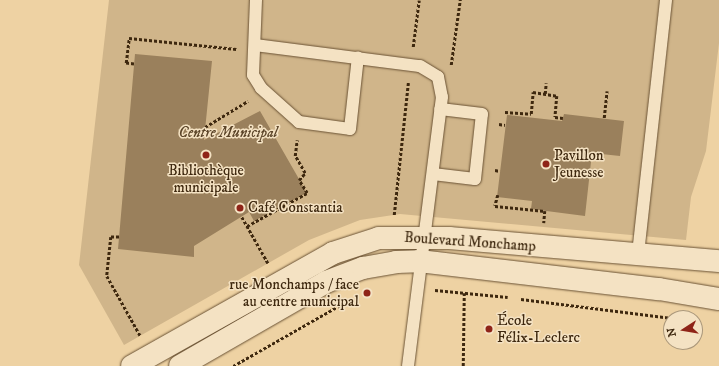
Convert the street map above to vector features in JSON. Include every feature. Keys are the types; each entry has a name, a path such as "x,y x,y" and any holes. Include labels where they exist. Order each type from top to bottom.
{"street":[{"name":"Boulevard Monchamp","path":"132,366 333,253 379,238 423,236 719,261"},
{"name":"Boulevard Monchamp","path":"180,366 345,274 384,264 419,261 719,299"}],"lane":[{"path":"256,0 255,45 252,68 256,81 299,122 309,125 350,129 358,57"},
{"path":"638,254 666,0"},
{"path":"255,45 358,57 431,70 441,82 440,109 433,174 419,261 408,366"},
{"path":"433,174 475,179 482,114 440,109"}],"path":[{"path":"413,47 419,0"},
{"path":"449,68 453,60 460,0"},
{"path":"134,64 126,63 129,38 242,49"},
{"path":"394,218 409,76"},
{"path":"545,94 546,83"},
{"path":"604,118 607,91"},
{"path":"505,112 530,114 533,92 557,96 555,117 563,118"},
{"path":"205,127 256,96"},
{"path":"247,226 307,193 299,180 304,172 295,156 298,135"},
{"path":"498,195 495,206 545,211 543,232"},
{"path":"242,217 269,266"},
{"path":"119,237 111,237 107,276 142,339"},
{"path":"437,290 511,298"},
{"path":"463,366 464,293"},
{"path":"233,366 356,297"},
{"path":"518,299 663,317"}],"green space":[{"name":"Centre Municipal","path":"109,0 719,0 719,43 706,151 691,197 686,240 400,214 360,220 309,240 124,345 79,265"}],"building":[{"name":"Bibliothèque municipale","path":"135,54 212,61 204,140 260,111 307,193 254,221 249,212 194,246 194,257 118,249"},
{"name":"Pavillon Jeunesse","path":"564,114 624,121 620,156 592,153 585,216 531,209 532,201 497,197 507,115 562,121"}],"place":[{"name":"Bibliothèque municipale","path":"206,155"},
{"name":"Pavillon Jeunesse","path":"546,164"},
{"name":"Café Constantia","path":"240,208"},
{"name":"rue Monchamps / face au centre municipal","path":"367,293"},
{"name":"École Félix-Leclerc","path":"489,329"}]}
